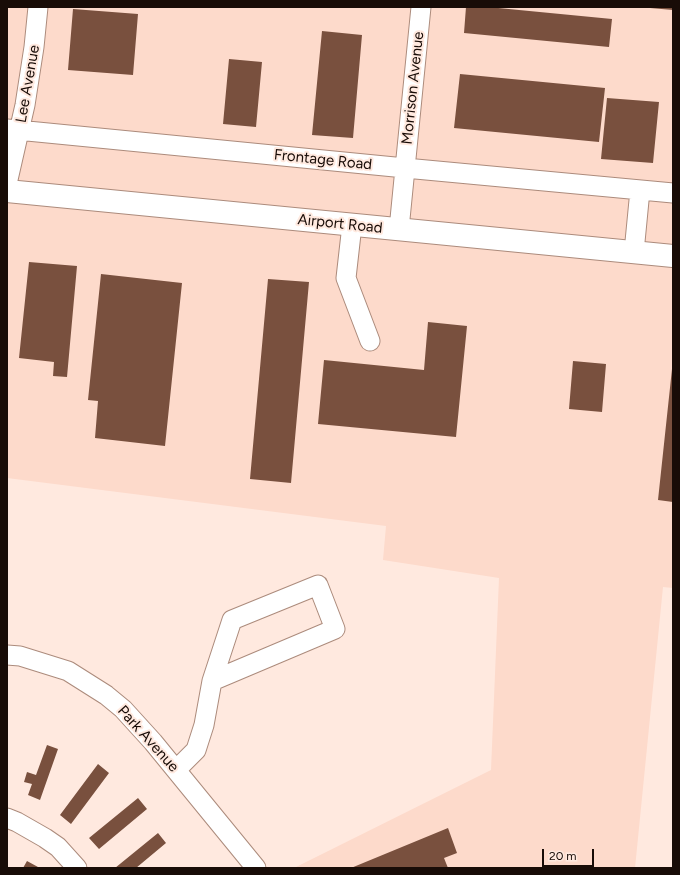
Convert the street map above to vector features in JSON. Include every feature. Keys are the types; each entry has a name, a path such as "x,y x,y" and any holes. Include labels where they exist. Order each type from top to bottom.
{"main road":[{"name":"Airport Road","path":"7,191 673,256"}],"street":[{"name":"Lee Avenue","path":"7,184 13,129 32,60 38,7"},
{"name":"Morrison Avenue","path":"399,229 421,7"},
{"name":"Frontage Road","path":"13,129 673,193"},
{"path":"634,252 640,190"},
{"path":"352,225 346,278 370,342"},
{"path":"176,770 196,750 204,725 212,681 232,620 318,585 336,629 212,681"},
{"name":"Park Avenue","path":"7,655 20,656 68,671 106,695 123,709 176,770 250,866"},
{"path":"7,818 46,838 58,847 77,868"}],"shaded area":[{"path":"7,7 673,7 673,588 663,587 635,868 294,868 491,770 499,578 383,560 386,526 7,478"}],"building":[{"path":"466,7 488,7 612,19 609,47 464,33"},
{"path":"673,7 673,10 650,8"},
{"path":"73,9 138,14 133,75 68,70"},
{"path":"322,31 362,35 353,138 312,135"},
{"path":"229,59 262,62 256,127 223,124"},
{"path":"460,74 605,88 599,142 454,128"},
{"path":"607,98 659,102 653,163 601,159"},
{"path":"29,262 77,266 67,377 53,376 54,362 19,358"},
{"path":"101,274 182,283 165,446 95,438 98,401 88,400"},
{"path":"268,279 309,282 291,483 250,479"},
{"path":"428,322 467,326 456,437 318,424 324,360 424,370"},
{"path":"573,361 606,364 602,412 569,409"},
{"path":"673,369 673,502 658,500"},
{"path":"47,745 58,749 40,800 28,795 32,784 24,782 27,772 36,775"},
{"path":"98,764 109,773 71,824 60,815"},
{"path":"138,798 147,809 99,849 89,838"},
{"path":"448,828 457,853 444,858 448,868 351,868"},
{"path":"158,833 166,843 136,868 115,868"},
{"path":"27,861 38,867 23,868"}]}
